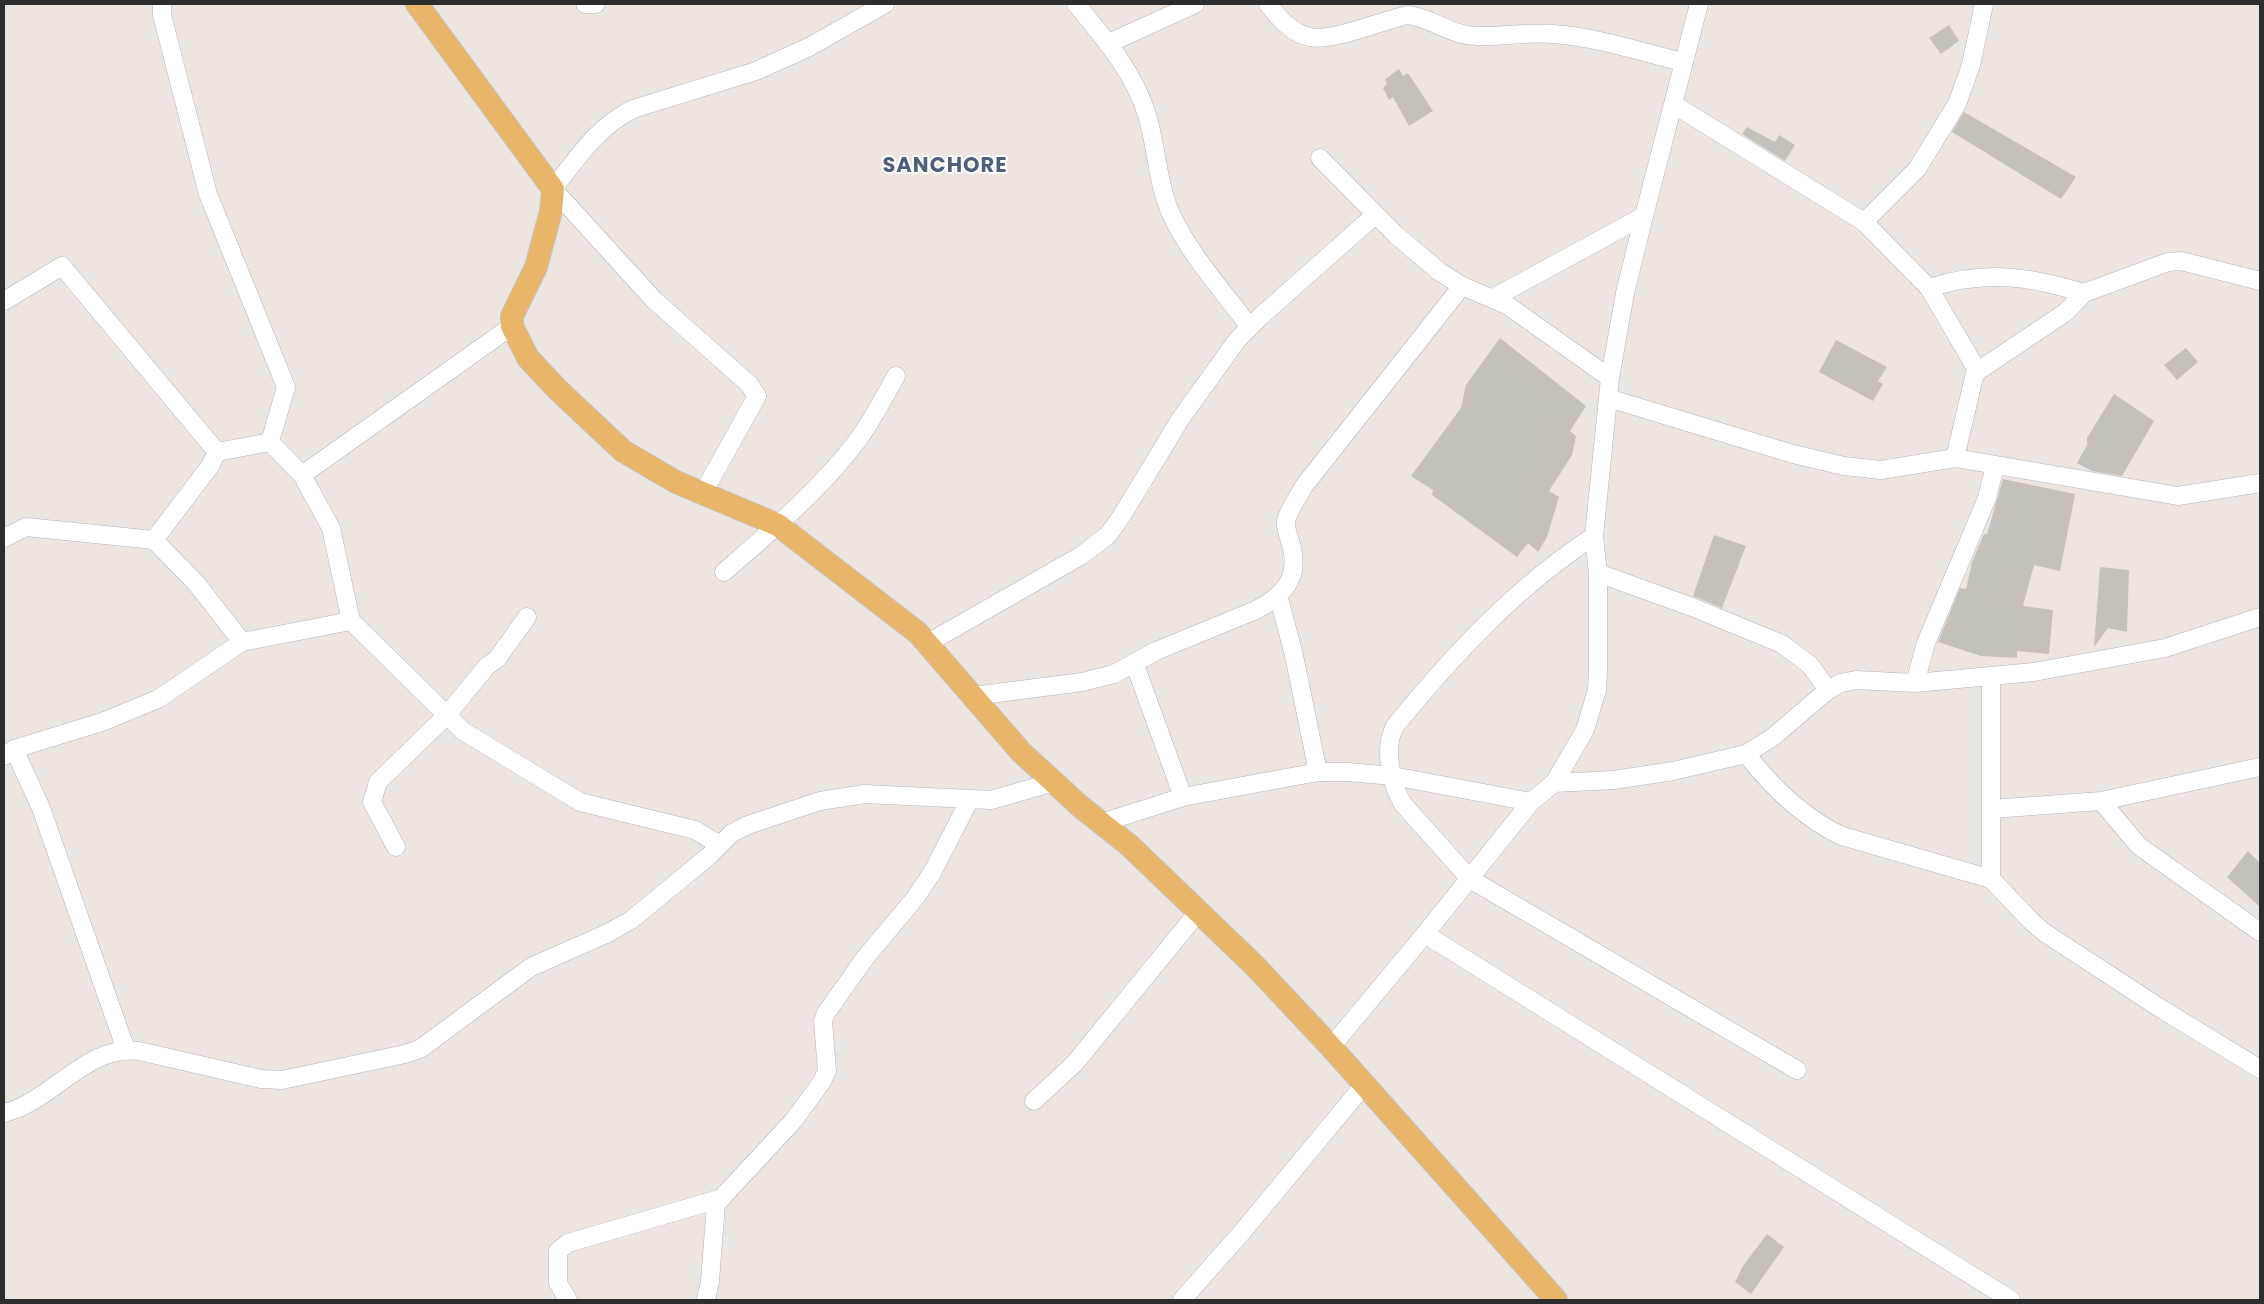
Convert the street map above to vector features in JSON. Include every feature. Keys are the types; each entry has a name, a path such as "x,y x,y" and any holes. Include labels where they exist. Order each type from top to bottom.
{"main road":[{"path":"417,4 552,189 553,200 541,252 524,296 515,310 512,326 528,358 623,451 662,475 778,525 918,633 1021,752 1129,845 1254,965 1331,1047 1556,1300"}],"street":[{"path":"162,4 162,15 208,194 286,387 270,442"},
{"path":"585,4 596,4"},
{"path":"703,493 757,396 749,384 654,300 552,189 590,140 621,115 633,109 756,71 809,47 885,4"},
{"path":"1076,4 1109,43 1124,65 1142,100 1163,193 1181,234 1249,326"},
{"path":"1109,43 1195,4"},
{"path":"1268,4 1286,24 1310,37 1348,32 1408,15 1416,16 1453,32 1468,35 1538,33 1566,35 1683,62"},
{"path":"1331,1047 1426,934 1531,802 1554,783 1585,730 1597,690 1598,573 1594,536 1610,378 1625,293 1699,4"},
{"path":"1864,222 1917,169 1957,104 1971,65 1984,4"},
{"path":"1673,104 1864,222 1929,288 1977,370"},
{"path":"1320,158 1375,215 1440,272 1462,286 1506,305 1610,378"},
{"path":"928,643 1082,555 1108,535 1121,517 1181,418 1223,358 1249,326 1375,215"},
{"path":"1493,298 1644,216"},
{"path":"1955,458 1973,375 1977,370 2066,312 2084,293 2174,260 2260,281"},
{"path":"4,300 62,266 217,452"},
{"path":"1929,288 1966,278 2000,276 2034,280 2084,293"},
{"path":"974,696 1082,682 1114,674 1135,665 1156,652 1256,610 1278,595 1289,582 1294,572 1293,554 1286,522 1304,486 1462,286"},
{"path":"302,475 443,373 512,326"},
{"path":"724,572 778,525 850,450 896,376"},
{"path":"1608,398 1793,454 1835,464 1881,470 1955,458 2172,496 2191,495 2260,483"},
{"path":"217,452 270,442"},
{"path":"270,442 302,475 331,528 351,621 446,716 463,731 580,802 695,830 720,845"},
{"path":"154,540 210,466 217,452"},
{"path":"1916,683 1926,643 1987,498 1994,466"},
{"path":"4,538 26,527 154,540 196,583 242,642"},
{"path":"1594,536 1560,558 1493,617 1458,652 1398,722 1390,737 1393,776 1403,804 1470,878 1798,1070"},
{"path":"1598,573 1782,644 1810,665 1828,690"},
{"path":"1278,595 1293,651 1318,772"},
{"path":"396,847 372,802 378,782 446,716 486,666 497,659 527,617"},
{"path":"1554,783 1614,780 1664,773 1746,754 1773,737 1828,690 1841,683 1856,680 1916,683 2034,672 2165,648 2260,617"},
{"path":"126,1050 41,808 9,753 102,722 158,699 242,642 351,621"},
{"path":"1135,665 1183,797"},
{"path":"1991,676 1991,879"},
{"path":"1746,754 1781,794 1830,830 1842,836 1991,879 2044,933 2162,1010 2260,1069"},
{"path":"1992,809 2101,801 2260,767"},
{"path":"1101,822 1183,797 1318,772 1348,772 1393,776 1531,802"},
{"path":"4,1113 18,1108 92,1061 114,1051 126,1050 261,1079 282,1080 413,1052 479,1007 531,967 608,933 631,920 645,910 732,833 748,825 834,798 881,793 999,799 1054,782"},
{"path":"706,1300 710,1281 715,1209 718,1199 794,1120 821,1083 827,1071 823,1021 826,1013 865,958 916,897 970,799"},
{"path":"2101,801 2140,846 2260,932"},
{"path":"1034,1101 1075,1063 1199,911"},
{"path":"1426,934 2011,1300"},
{"path":"1182,1300 1243,1232 1364,1085"},
{"path":"568,1300 558,1283 558,1251 568,1243 718,1199"}],"building":[{"path":"1949,25 1959,41 1941,54 1929,38"},
{"path":"1399,69 1403,76 1408,73 1433,111 1409,126 1393,97 1389,100 1383,88 1387,84 1385,79"},
{"path":"1964,112 2076,177 2061,199 1952,132"},
{"path":"1747,127 1775,142 1779,135 1795,145 1785,161 1742,134"},
{"path":"1500,338 1586,406 1570,431 1576,436 1572,455 1549,491 1559,497 1547,537 1538,552 1528,543 1517,557 1432,495 1433,490 1411,476 1461,408 1466,385"},
{"path":"1836,340 1887,367 1878,381 1883,384 1873,401 1819,372"},
{"path":"2186,348 2198,362 2177,380 2164,365"},
{"path":"2114,394 2154,421 2122,476 2092,471 2077,463 2087,445 2087,438"},
{"path":"2003,479 2075,494 2060,571 2034,565 2023,606 2053,610 2049,654 2017,651 2017,658 1981,656 1938,642 1960,588 1966,589 1972,562 1984,534 1987,534"},
{"path":"1714,535 1746,546 1722,608 1693,596"},
{"path":"2100,567 2129,570 2127,632 2108,628 2094,647"},
{"path":"2248,851 2260,863 2260,907 2227,877"},
{"path":"1767,1234 1784,1247 1751,1294 1735,1282 1743,1266"}],"district":[{"name":"SANCHORE","path":"945,167"}]}
